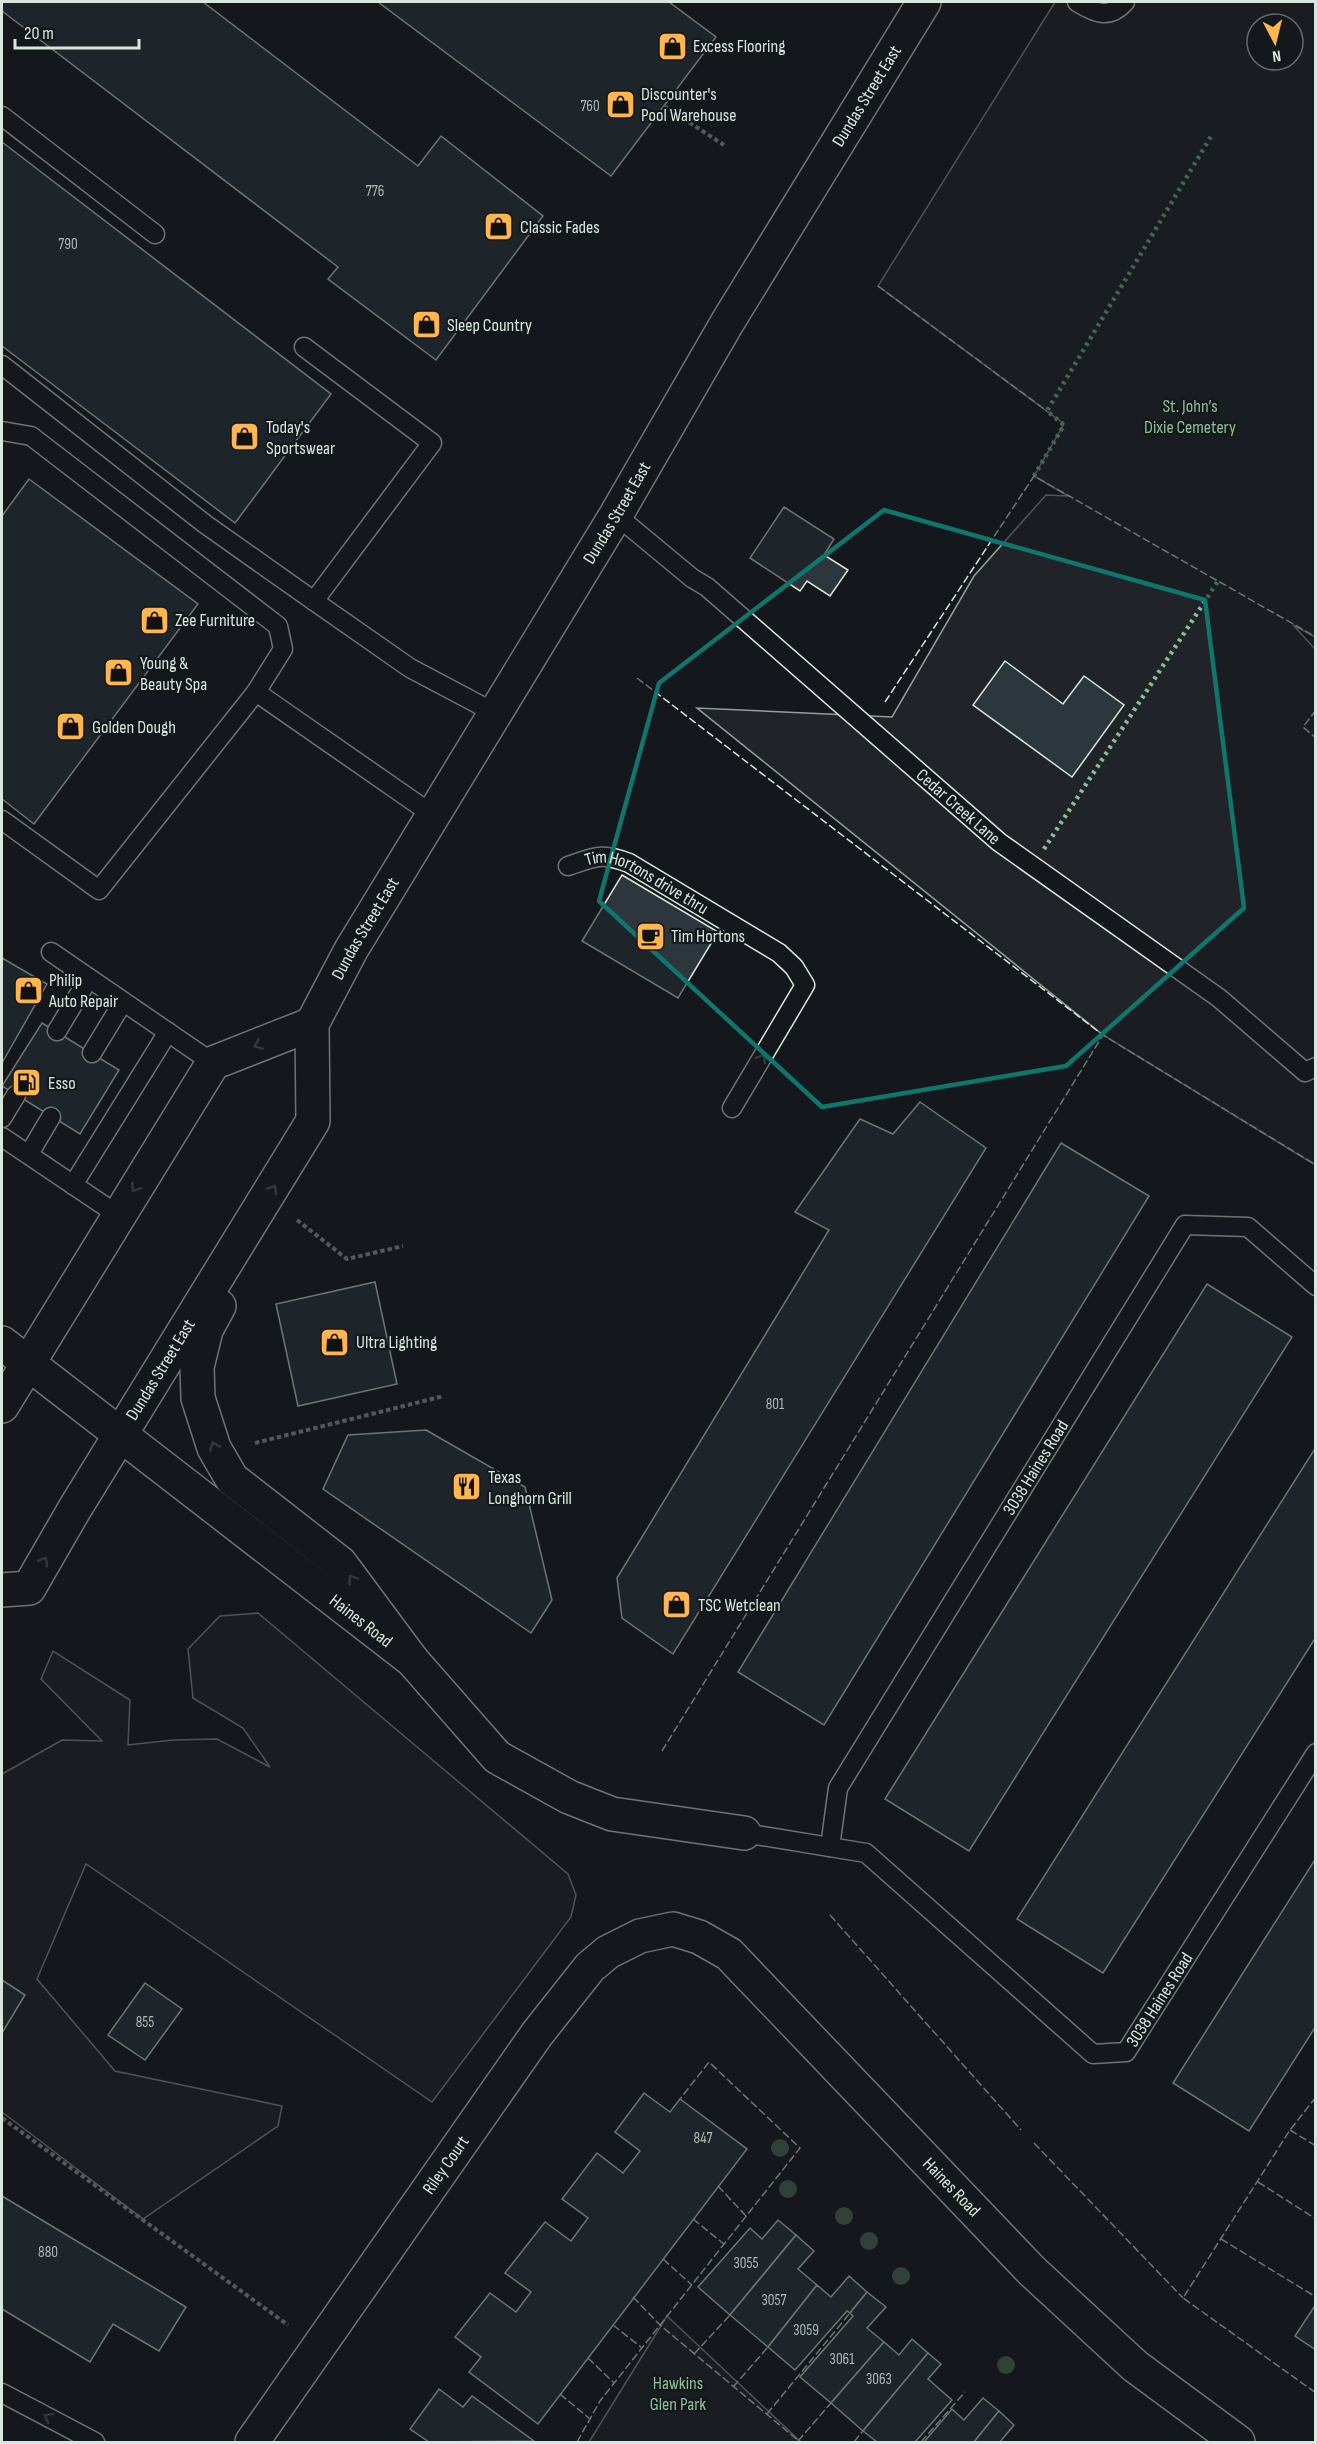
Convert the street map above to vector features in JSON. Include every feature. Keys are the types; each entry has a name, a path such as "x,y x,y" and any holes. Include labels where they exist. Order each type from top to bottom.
{"main road":[{"name":"Dundas Street East","path":"2,1590 28,1588 313,1122 312,1024 351,950 616,515 727,323 924,2"},
{"path":"2,1406 213,1063 312,1024"},
{"path":"246,1233 247,1256 206,1330 197,1367 198,1398 214,1448 232,1479 340,1563 412,1660"},
{"name":"Haines Road","path":"2,1343 412,1660 497,1757 569,1797 612,1814 744,1833"},
{"name":"Haines Road","path":"673,1929 699,1937 729,1953 1032,2271 1135,2366 1238,2442"},
{"name":"Riley Court","path":"252,2442 537,2034 590,1967 608,1952 640,1936 673,1929"}],"lane":[{"path":"1077,2 1095,12 1108,14 1118,10 1125,2"},
{"path":"2,116 155,234"},
{"path":"304,346 432,443 314,601"},
{"path":"2,365 205,524 314,601 410,668 495,713"},
{"path":"2,431 31,436 278,626 283,649 256,692 99,890 2,820"},
{"name":"Cedar Creek Lane","path":"616,515 692,578 708,587 999,842 1219,998 1305,1072 1316,1067"},
{"path":"256,692 433,814"},
{"name":"Tim Hortons drive thru","path":"568,866 593,858 610,856 628,863 779,953 794,967 805,985 732,1108"},
{"path":"51,952 213,1063"},
{"path":"57,1031 89,978"},
{"path":"92,1053 123,1002"},
{"path":"73,1185 168,1032"},
{"path":"2,1118 16,1095"},
{"path":"29,1154 51,1117"},
{"path":"2,1137 118,1215"},
{"name":"3038 Haines Road","path":"830,1847 838,1788 1185,1225 1248,1227 1316,1286"},
{"name":"3038 Haines Road","path":"744,1833 866,1853 1093,2054 1126,2052 1316,1753"},
{"path":"2,2393 95,2442"}],"path":[{"path":"664,106 724,145"},
{"path":"297,1219 347,1259 403,1246"},
{"path":"246,1445 444,1396"},
{"path":"2,2118 318,2347"}],"highlighted area":[{"path":"884,510 1205,600 1244,908 1066,1066 822,1107 599,901 659,683"}],"green space":[{"name":"St. John’s Dixie Cemetery","path":"1055,2 1315,2 1315,637 1293,625 1316,650 1315,1165 1103,1035 697,708 892,717 974,576 1046,495 1068,496 1034,476 1064,424 878,286"},
{"path":"258,1613 568,1874 576,1895 571,1917 432,2102 86,1864 37,1979 115,2071 282,2106 278,2126 143,2219 2,2112 2,1774 62,1740 102,1741 41,1679 53,1651 130,1700 128,1745 173,1740 217,1739 270,1767 243,1728 193,1698 188,1649 220,1616"},
{"name":"Hawkins Glen Park","path":"667,2316 801,2442 589,2442"}],"building":[{"path":"2,2 203,2 418,166 441,136 543,216 436,360 328,279 338,267 2,11"},
{"path":"378,2 669,2 716,37 611,176"},
{"path":"2,142 331,394 235,523 2,346"},
{"path":"29,479 198,604 34,824 2,799 2,516"},
{"path":"784,507 834,539 824,555 848,570 830,596 807,581 800,591 750,558"},
{"path":"1005,661 1063,704 1084,676 1124,705 1072,777 973,705"},
{"name":"Tim Hortons","path":"622,875 718,932 678,998 582,941"},
{"path":"2,958 47,984 2,1063"},
{"path":"42,1023 119,1070 80,1134 2,1086"},
{"path":"920,1102 986,1148 673,1654 622,1618 617,1578 829,1230 795,1212 860,1119 893,1134"},
{"path":"1061,1143 1149,1196 824,1725 738,1672"},
{"path":"375,1282 397,1384 298,1406 276,1304"},
{"path":"1207,1284 1292,1337 969,1851 885,1799"},
{"path":"426,1430 525,1487 552,1600 531,1633 323,1489 348,1435"},
{"path":"1316,1447 1316,1637 1103,1973 1017,1919"},
{"path":"1316,1858 1316,2026 1249,2131 1173,2083"},
{"path":"2,1980 25,1995 2,2033"},
{"path":"145,1983 182,2009 145,2060 108,2035"},
{"path":"644,2093 670,2112 680,2099 747,2149 538,2424 469,2372 481,2357 455,2337 490,2293 516,2312 531,2292 505,2273 545,2222 571,2241 588,2218 562,2199 597,2153 623,2173 640,2151 615,2132"},
{"path":"2,2196 186,2307 159,2351 113,2324 90,2362 2,2309"},
{"path":"778,2220 796,2235 730,2315 698,2287 750,2228 762,2239"},
{"path":"796,2235 814,2251 798,2269 817,2285 768,2347 730,2315"},
{"path":"849,2276 867,2292 850,2313 847,2311 795,2370 768,2347 817,2285 831,2297"},
{"path":"867,2292 886,2307 867,2328 884,2342 831,2403 800,2377 853,2316 850,2313"},
{"path":"1316,2304 1316,2350 1295,2336"},
{"path":"912,2339 928,2353 863,2431 831,2403 884,2342 899,2355"},
{"path":"928,2353 941,2364 928,2379 952,2400 915,2442 877,2442 863,2431"},
{"path":"439,2389 463,2407 472,2396 534,2441 429,2442 410,2429"},
{"path":"983,2398 999,2411 974,2442 924,2442 952,2409 964,2420"},
{"path":"999,2411 1014,2425 1000,2442 974,2442"}],"hedge":[{"path":"1034,476 1064,425 1047,411 1213,133"},
{"path":"1044,849 1218,581"}],"fence":[{"path":"878,286 1047,411"},
{"path":"885,702 1034,476 1316,637"},
{"path":"637,678 1103,1035 1316,1165"},
{"path":"1316,710 1303,727 1316,738"},
{"path":"662,1751 1103,1035"},
{"path":"830,1915 1021,2130"},
{"path":"577,2442 600,2401 800,2148 709,2062 680,2099"},
{"path":"1316,2097 1290,2130 1183,2298 1316,2393"},
{"path":"1290,2130 1316,2146"},
{"path":"1034,2143 1183,2298"},
{"path":"1258,2182 1316,2219"},
{"path":"718,2186 746,2216"},
{"path":"693,2219 724,2244"},
{"path":"1221,2239 1316,2297"},
{"path":"663,2259 692,2285"},
{"path":"633,2297 660,2325 800,2442"},
{"path":"767,2414 850,2313"},
{"path":"694,2354 730,2315"},
{"path":"613,2325 642,2348"},
{"path":"733,2387 768,2347"},
{"path":"588,2358 614,2383"},
{"path":"921,2442 965,2392"},
{"path":"560,2394 590,2419"},
{"path":"798,2441 831,2403"},
{"path":"854,2442 863,2431"}],"place":[{"name":"Excess Flooring","path":"672,46"},
{"name":"Discounter's Pool Warehouse","path":"620,104"},
{"name":"Classic Fades","path":"499,227"},
{"name":"Sleep Country","path":"426,325"},
{"name":"Today's Sportswear","path":"245,437"},
{"name":"Zee Furniture","path":"154,620"},
{"name":"Young & Beauty Spa","path":"119,673"},
{"name":"Golden Dough","path":"71,727"},
{"name":"Tim Hortons","path":"650,936"},
{"name":"Philip Auto Repair","path":"28,990"},
{"name":"Esso","path":"27,1083"},
{"name":"Ultra Lighting","path":"335,1342"},
{"name":"Texas Longhorn Grill","path":"467,1487"},
{"name":"TSC Wetclean","path":"677,1605"}]}
